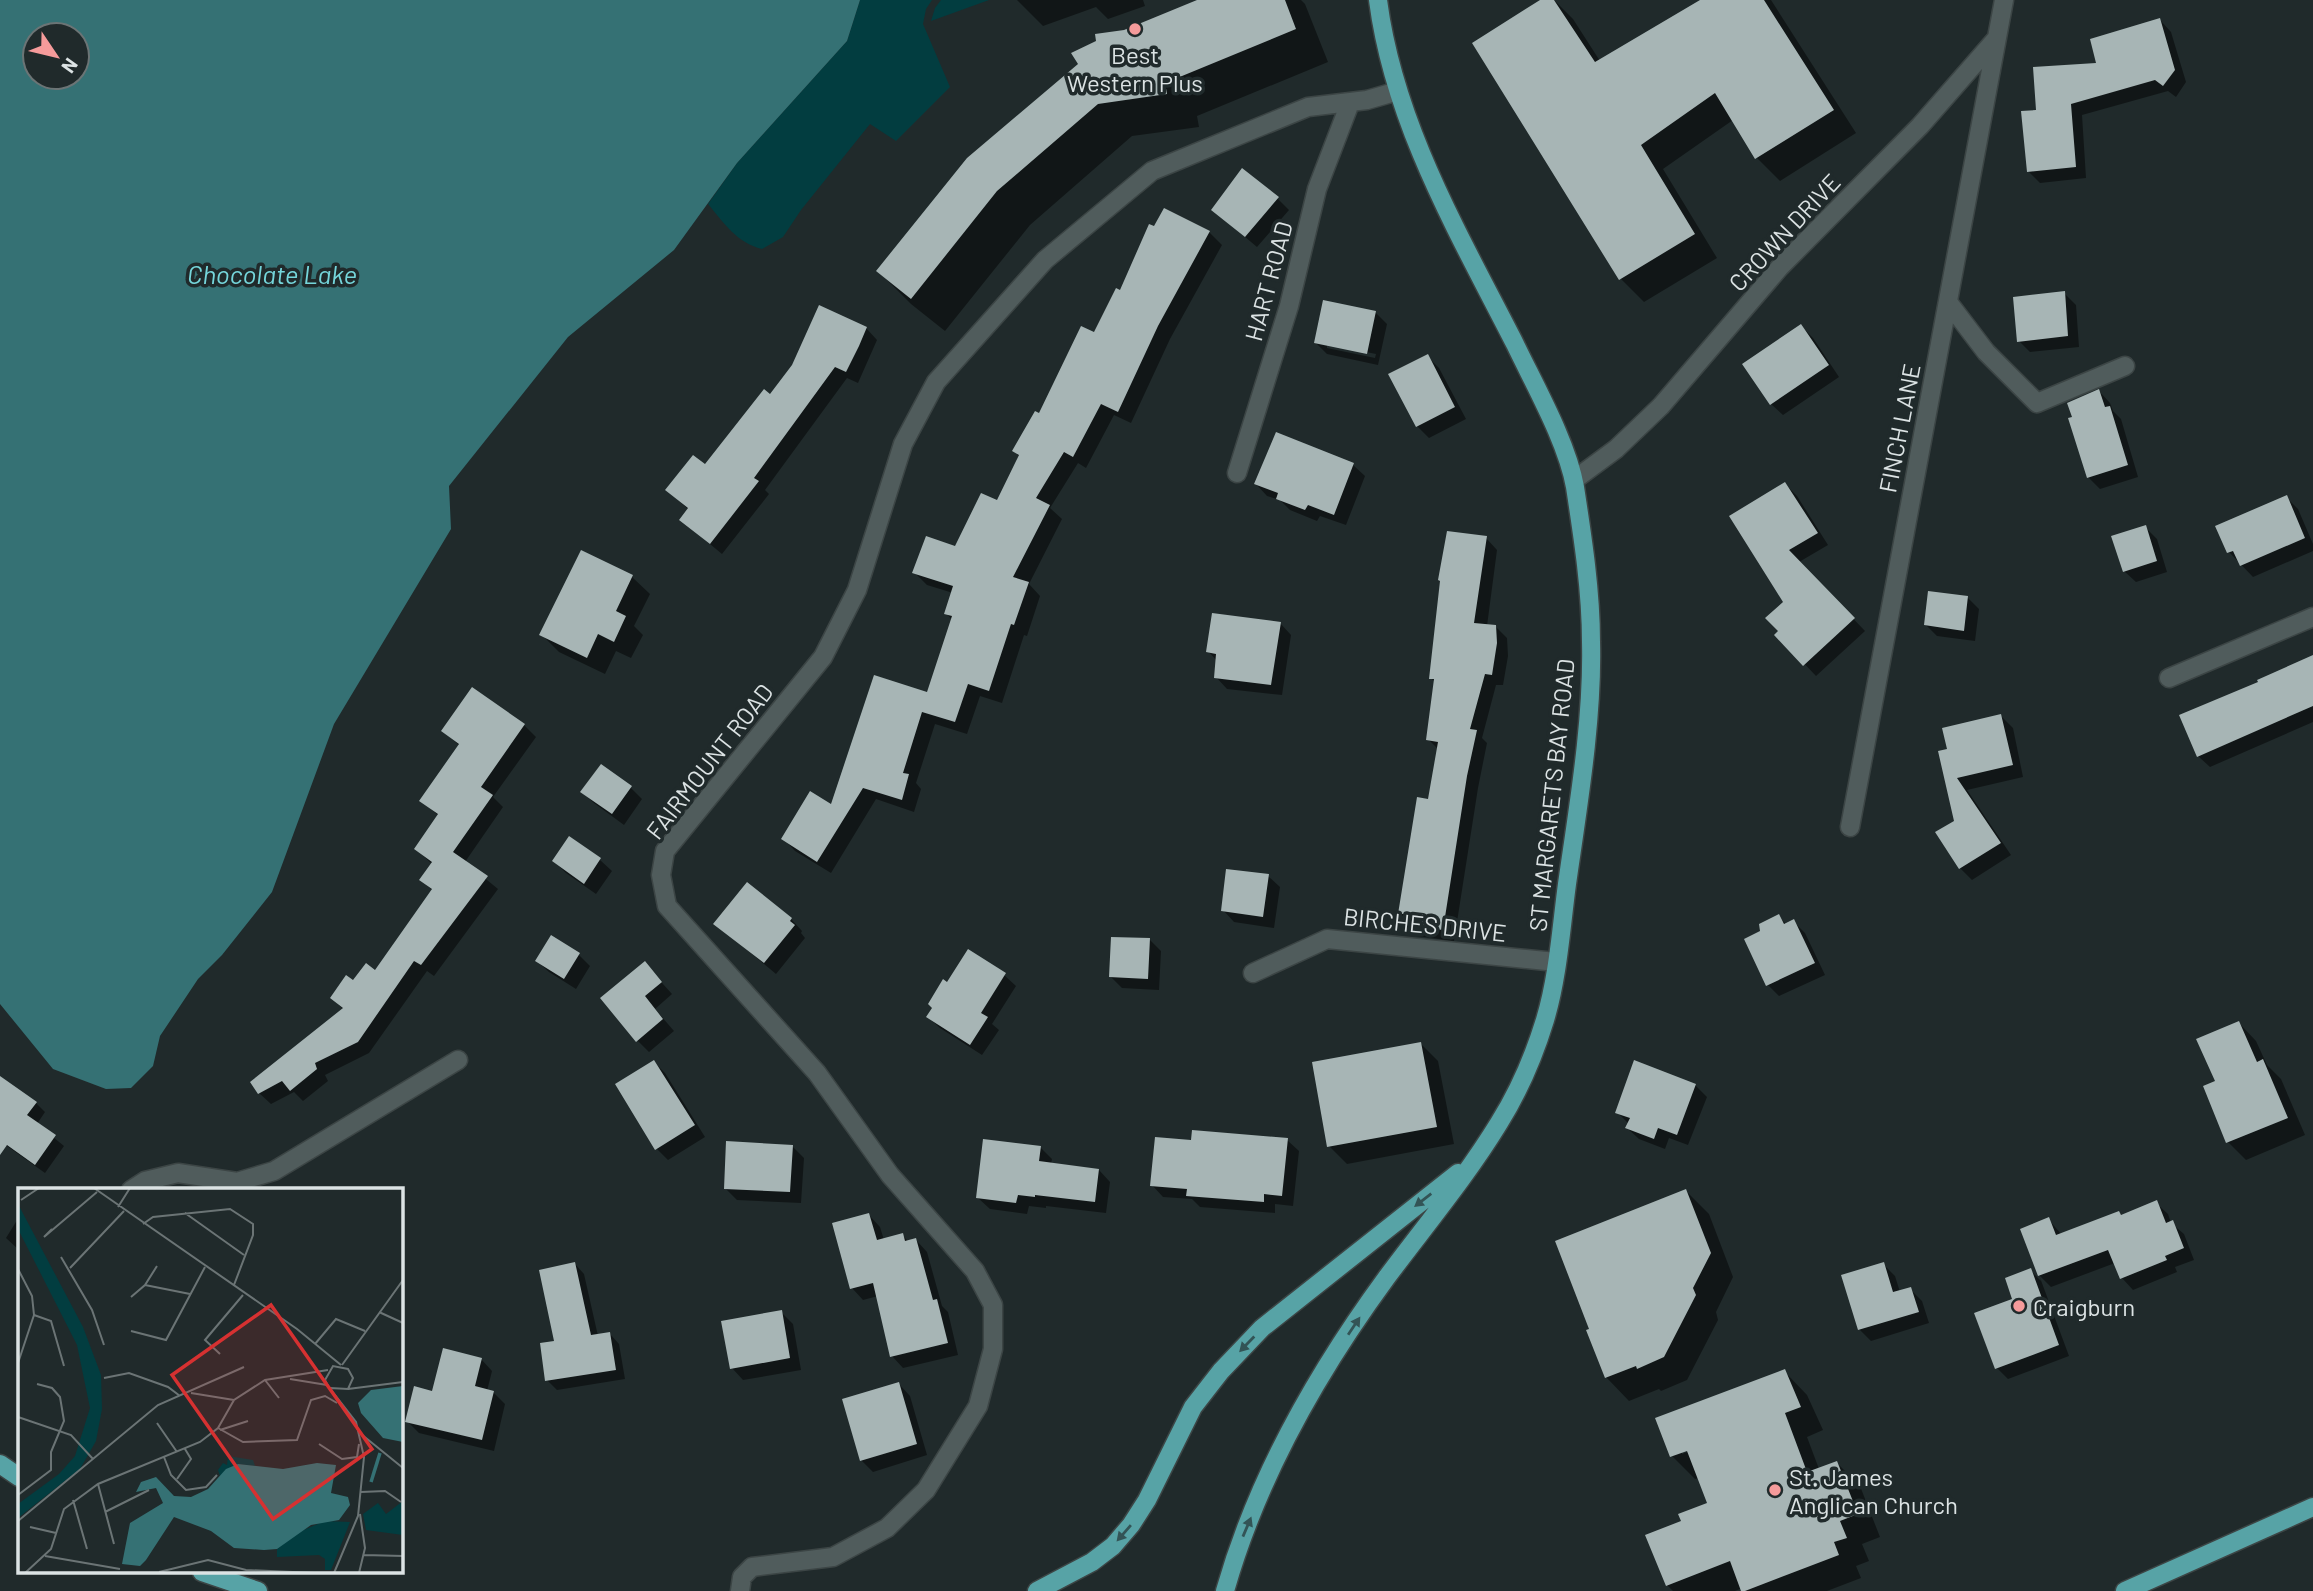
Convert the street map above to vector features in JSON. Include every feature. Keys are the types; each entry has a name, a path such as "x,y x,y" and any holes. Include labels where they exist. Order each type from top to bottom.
{"main road":[{"name":"ST MARGARETS BAY ROAD","path":"1225,1591 1244,1535 1271,1472 1323,1371 1385,1280 1477,1158 1523,1079 1546,1018 1585,748 1592,644 1586,561 1574,480 1550,415 1421,156 1398,91 1382,31 1378,0"},
{"name":"ST MARGARETS BAY ROAD","path":"1037,1591 1092,1562 1113,1546 1131,1525 1147,1500 1193,1407 1221,1371 1262,1328 1477,1158"},
{"path":"0,1464 18,1476"},
{"path":"2126,1591 2313,1507"},
{"path":"223,1576 253,1590"}],"street":[{"path":"1997,38 2004,0"},
{"name":"FINCH LANE","path":"1850,827 1997,38"},
{"name":"CROWN DRIVE","path":"1574,480 1616,449 1661,406 1780,267 1920,127 1997,38"},
{"name":"FAIRMOUNT ROAD","path":"740,1591 742,1577 752,1567 833,1557 887,1528 926,1490 978,1406 993,1349 993,1305 975,1271 890,1175 817,1073 667,906 661,875 666,851 823,657 857,590 903,444 936,383 1045,260 1152,172 1308,107 1350,103 1398,91"},
{"name":"HART ROAD","path":"1237,473 1289,306 1317,189 1350,103"},
{"path":"1948,302 1986,352 2037,403 2125,366"},
{"path":"2169,678 2313,617"},
{"name":"BIRCHES DRIVE","path":"1253,973 1327,939 1556,962"},
{"path":"134,1188 145,1181 178,1173 237,1182 275,1171 458,1060"}],"shaded area":[{"path":"860,0 932,0 926,9 923,24 950,87 896,141 870,124 801,210 783,237 762,249 753,246 732,231 708,204 737,163 847,41"},
{"path":"941,0 989,0 931,21"}],"water":[{"name":"Chocolate Lake","path":"0,0 860,0 847,41 737,163 674,250 568,337 449,486 451,529 334,724 272,892 222,955 198,979 160,1036 153,1066 131,1088 106,1089 53,1069 0,1004"}],"building":[{"path":"1197,0 1285,0 1296,29 1165,83 1167,94 1098,104 997,191 911,299 876,271 967,158 1078,64 1071,53 1096,41 1095,34 1124,30"},
{"path":"1540,0 1554,0 1595,62 1700,0 1764,0 1834,110 1755,159 1715,93 1641,145 1695,234 1619,280 1472,43"},
{"path":"2160,18 2175,70 2163,86 2155,80 2071,104 2076,167 2027,172 2021,111 2036,110 2033,67 2096,63 2090,39"},
{"path":"1242,168 1279,197 1245,237 1211,210"},
{"path":"1164,208 1210,231 1158,326 1118,412 1101,404 1073,457 1064,452 1036,498 1050,505 1013,577 1029,582 1014,625 1011,624 989,691 968,684 955,722 922,712 903,773 909,774 902,800 863,788 817,862 781,839 810,791 831,804 874,675 927,692 952,616 944,614 953,586 912,573 926,536 955,546 981,493 997,500 1019,455 1012,451 1035,411 1039,413 1081,326 1094,332 1116,288 1120,290 1149,224 1154,226"},
{"path":"2065,291 2068,336 2017,342 2013,297"},
{"path":"1323,300 1376,311 1367,354 1314,343"},
{"path":"819,305 867,327 859,346 846,372 835,367 754,478 759,481 710,544 679,520 688,508 665,490 693,455 705,464 764,389 770,394 792,365"},
{"path":"1801,324 1829,365 1770,405 1742,364"},
{"path":"1428,354 1455,407 1416,427 1388,374"},
{"path":"2099,389 2105,407 2110,406 2128,465 2087,478 2068,418 2072,417 2067,403"},
{"path":"1276,432 1354,463 1334,515 1308,505 1305,510 1276,499 1278,493 1254,484"},
{"path":"1785,482 1818,533 1789,550 1855,618 1803,666 1774,635 1778,631 1765,618 1783,602 1729,516"},
{"path":"2287,495 2305,538 2240,566 2233,551 2227,553 2215,526"},
{"path":"2146,525 2157,561 2123,572 2111,536"},
{"path":"1447,531 1487,536 1474,623 1496,625 1497,643 1492,675 1485,674 1470,729 1477,730 1467,776 1443,930 1404,925 1404,914 1398,914 1417,797 1428,799 1438,742 1426,740 1434,679 1429,679 1438,580"},
{"path":"581,550 633,575 616,611 626,616 614,642 598,634 587,658 539,635"},
{"path":"1928,591 1968,596 1964,631 1924,625"},
{"path":"1212,613 1281,622 1271,685 1214,678 1216,654 1206,652"},
{"path":"2313,655 2313,706 2197,757 2179,715 2258,682 2257,680"},
{"path":"472,687 525,724 481,787 493,795 453,852 488,876 421,965 414,961 358,1042 315,1063 317,1069 290,1091 282,1081 258,1094 250,1082 343,1008 330,998 346,975 353,980 366,963 375,970 432,889 419,880 432,862 414,849 438,814 419,801 459,744 441,731"},
{"path":"2001,714 2013,765 1957,778 2001,843 1959,869 1935,832 1954,821 1938,751 1947,749 1942,728"},
{"path":"601,764 632,786 612,814 580,792"},
{"path":"569,836 601,858 584,884 552,861"},
{"path":"1226,869 1269,874 1263,917 1221,911"},
{"path":"747,882 792,918 790,921 795,925 764,963 713,924"},
{"path":"1779,914 1784,924 1794,919 1815,963 1766,986 1744,939 1760,931 1759,924"},
{"path":"551,935 580,953 564,979 535,961"},
{"path":"1111,937 1150,938 1148,979 1109,977"},
{"path":"968,949 1006,973 981,1013 988,1017 970,1045 926,1017 932,1008 928,1004 943,979 947,982"},
{"path":"645,961 662,982 645,996 663,1019 636,1042 600,998"},
{"path":"2239,1021 2257,1062 2263,1059 2288,1118 2226,1143 2203,1086 2215,1081 2196,1039"},
{"path":"1421,1042 1437,1127 1327,1147 1312,1062"},
{"path":"654,1060 695,1125 655,1150 615,1084"},
{"path":"1634,1060 1696,1084 1677,1135 1658,1128 1654,1139 1625,1128 1630,1118 1615,1113"},
{"path":"0,1076 37,1102 27,1115 56,1135 35,1165 7,1145 0,1155"},
{"path":"1192,1130 1288,1138 1282,1196 1264,1194 1264,1202 1186,1196 1187,1189 1150,1186 1155,1137 1191,1140"},
{"path":"983,1139 1041,1146 1039,1161 1099,1169 1095,1202 1035,1195 1018,1195 1016,1203 976,1198"},
{"path":"726,1141 793,1145 790,1192 724,1189"},
{"path":"1686,1189 1711,1253 1693,1288 1696,1295 1664,1357 1637,1369 1636,1366 1605,1378 1555,1241"},
{"path":"2157,1200 2166,1223 2173,1220 2184,1248 2165,1256 2167,1260 2120,1279 2108,1250 2038,1276 2020,1229 2049,1217 2056,1235 2119,1211 2121,1215"},
{"path":"869,1213 877,1240 903,1233 905,1241 916,1238 933,1300 937,1299 948,1343 890,1357 873,1283 850,1289 832,1223"},
{"path":"575,1262 591,1335 610,1332 616,1370 545,1381 540,1343 554,1341 539,1270"},
{"path":"1884,1262 1893,1292 1911,1287 1919,1312 1858,1330 1841,1275"},
{"name":"Craigburn","path":"2031,1268 2059,1345 1995,1369 1974,1313 2012,1299 2005,1278"},
{"path":"782,1310 790,1358 730,1369 721,1321"},
{"path":"443,1348 482,1358 475,1386 494,1391 482,1440 405,1422 414,1386 432,1391"},
{"name":"St. James Anglican Church","path":"1785,1369 1801,1407 1785,1413 1807,1472 1837,1461 1858,1514 1840,1521 1847,1538 1834,1542 1839,1555 1745,1591 1741,1591 1730,1561 1666,1586 1645,1535 1681,1521 1678,1514 1707,1503 1687,1451 1670,1457 1655,1418"},
{"path":"899,1382 917,1444 860,1461 842,1399"}],"place":[{"name":"Best Western Plus","path":"1135,29"},
{"name":"Craigburn","path":"2019,1306"},
{"name":"St. James Anglican Church","path":"1775,1490"}]}
